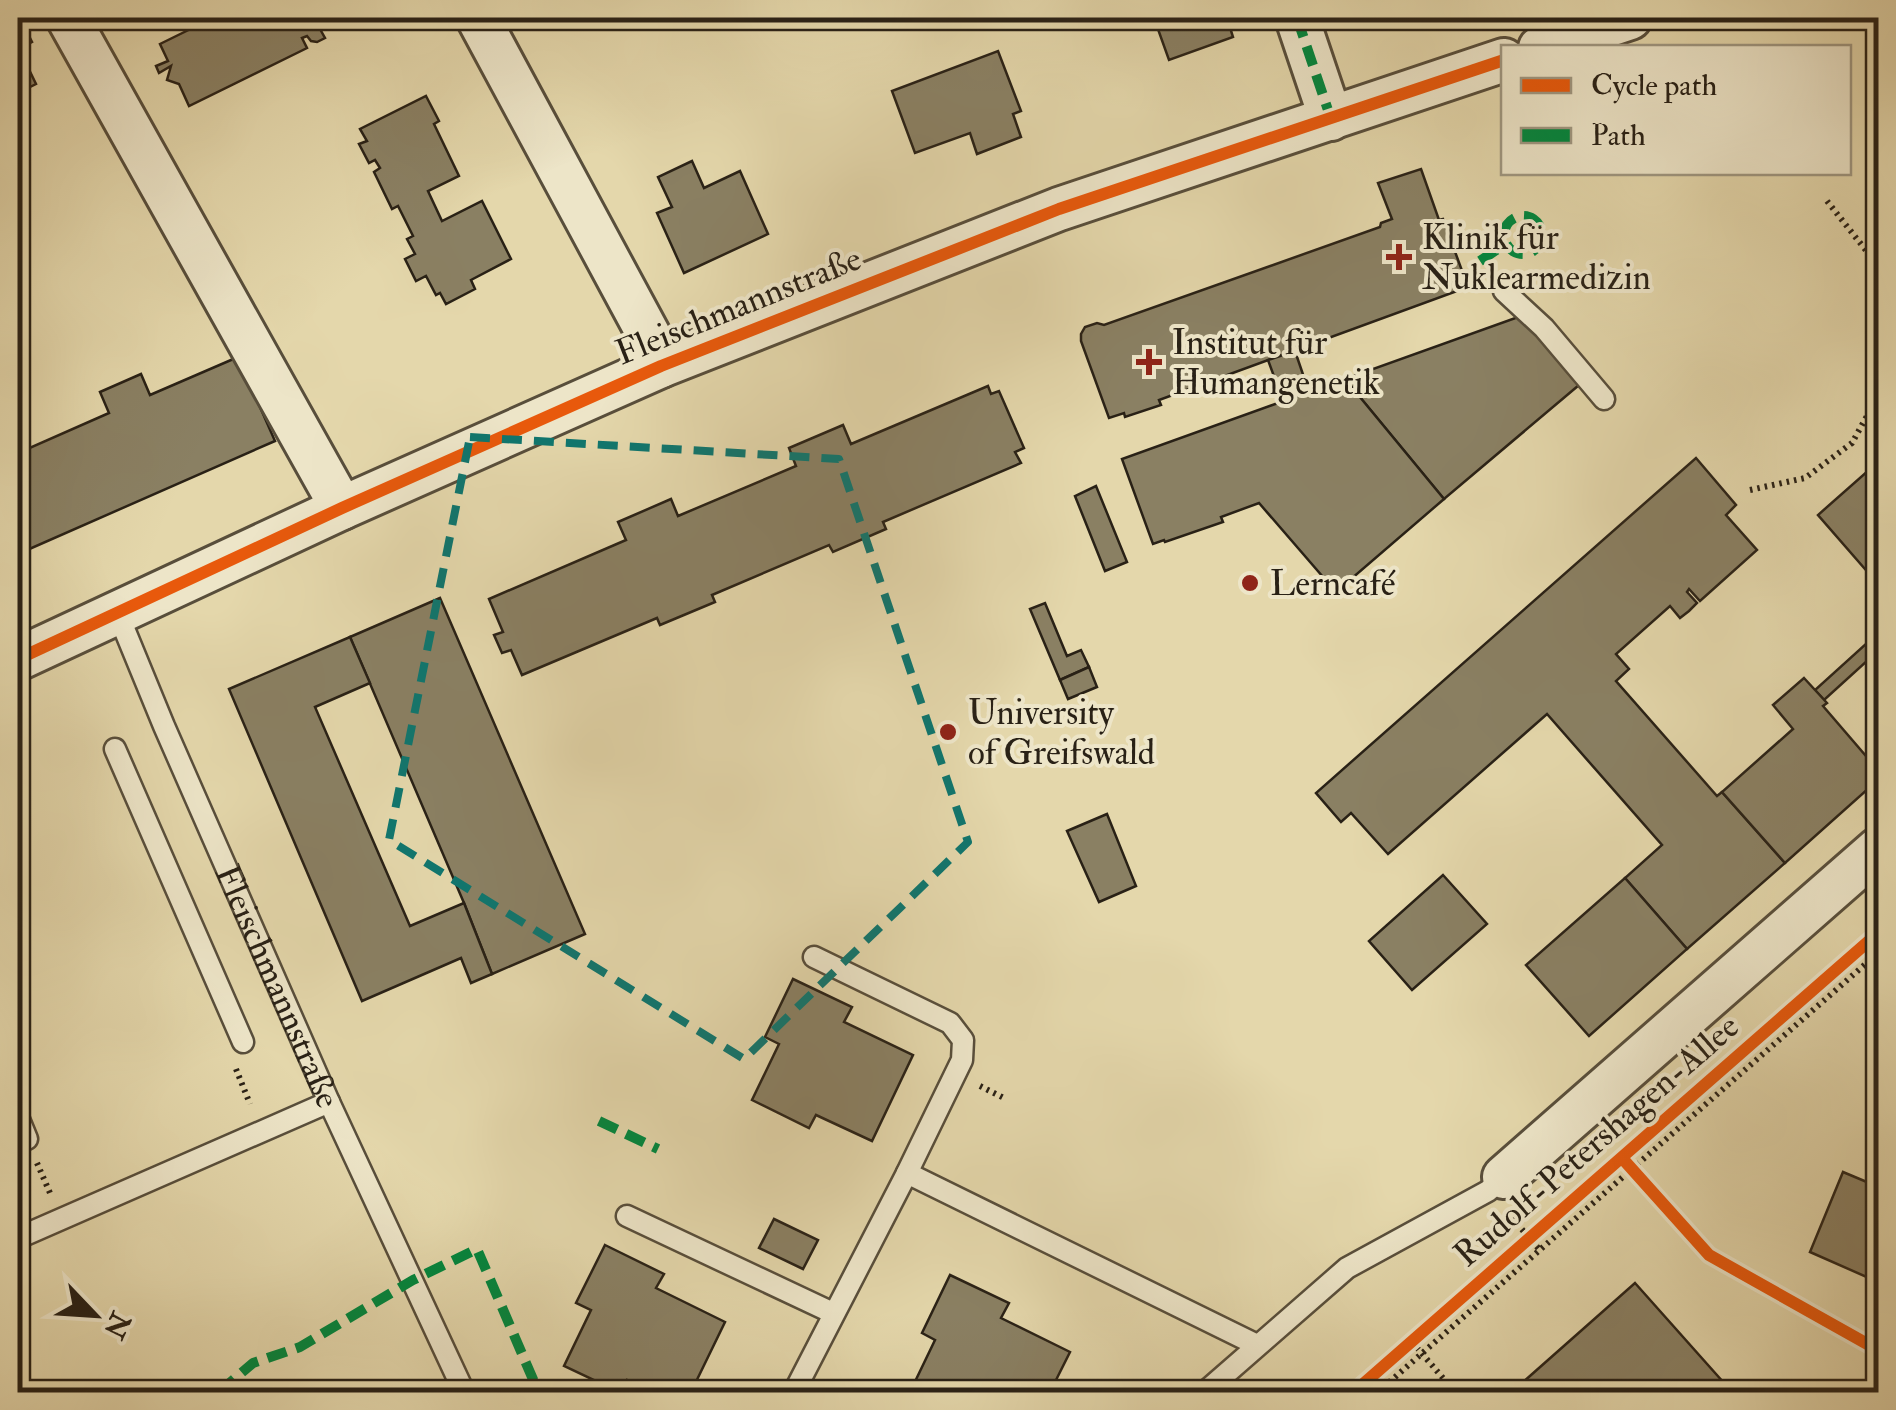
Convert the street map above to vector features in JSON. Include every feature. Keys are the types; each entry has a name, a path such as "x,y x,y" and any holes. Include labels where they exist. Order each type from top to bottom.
{"street":[{"path":"68,18 342,508"},
{"path":"478,18 662,366"},
{"path":"1297,18 1331,119"},
{"path":"1549,45 1630,18"},
{"name":"Fleischmannstraße","path":"18,659 342,508 662,366 1059,208 1501,61"},
{"path":"1504,1177 1878,848"}],"lane":[{"path":"1504,291 1544,328 1604,399"},
{"name":"Fleischmannstraße","path":"18,1238 329,1102 118,614"},
{"path":"115,749 244,1042"},
{"path":"794,1392 962,1060 963,1040 950,1023 814,957"},
{"path":"329,1102 464,1392"},
{"path":"18,1117 27,1139"},
{"path":"907,1174 1257,1346"},
{"path":"1205,1392 1347,1268 1488,1190 1504,1177"},
{"path":"627,1216 834,1313"}],"path":[{"path":"1827,201 1872,258 1878,272"},
{"path":"1750,490 1805,478 1852,443 1878,396"},
{"path":"1378,1392 1539,1249 1627,1163 1878,953"},
{"path":"235,1066 261,1131"},
{"path":"27,1139 61,1218"},
{"path":"1627,1163 1642,1180"},
{"path":"1529,1238 1539,1249"},
{"path":"1397,1355 1426,1329"},
{"path":"1412,1342 1456,1392"}],"highlighted area":[{"path":"470,437 839,459 968,842 744,1059 389,840"}],"building":[{"path":"18,18 32,42 19,49 36,84 18,93"},
{"path":"213,18 340,18 320,29 325,38 317,42 307,36 302,38 307,48 189,106 179,84 167,80 171,66 159,73 156,66 168,61 160,44"},
{"path":"1154,18 1227,18 1233,37 1169,60"},
{"path":"998,51 1021,111 1013,114 1021,137 977,154 970,133 915,153 892,91"},
{"path":"426,96 439,121 434,124 459,176 428,191 442,221 482,201 511,259 471,280 475,289 446,304 426,276 416,281 405,259 415,254 407,239 413,236 398,206 392,209 374,172 380,168 375,160 369,163 359,144 367,141 360,129"},
{"path":"692,161 704,188 740,171 768,234 684,273 657,213 672,207 658,177"},
{"path":"1421,169 1468,287 1159,400 1161,405 1109,418 1081,341 1085,327 1104,325 1380,227 1392,219 1378,183"},
{"path":"1521,316 1579,385 1444,499 1345,379"},
{"path":"1295,351 1309,392 1283,401 1268,360"},
{"path":"238,357 275,441 18,554 18,453 109,413 100,392 141,374 150,395"},
{"path":"1345,379 1444,499 1336,592 1259,503 1221,517 1223,522 1153,544 1122,459"},
{"path":"988,386 991,394 999,391 1024,448 1015,452 1021,463 883,522 886,529 833,552 829,545 712,595 715,602 660,625 657,618 522,675 511,650 502,653 494,635 503,632 489,599 626,540 618,522 671,499 678,516 796,466 789,448 843,425 851,444"},
{"path":"1696,458 1736,505 1726,515 1757,550 1700,601 1689,589 1687,592 1697,603 1680,618 1670,606 1616,654 1629,669 1616,681 1717,796 1722,792 1785,863 1687,949 1625,878 1662,845 1547,714 1388,854 1351,813 1341,822 1316,793"},
{"path":"1878,462 1878,584 1818,515"},
{"path":"1096,486 1127,562 1105,571 1075,496"},
{"path":"440,598 585,934 492,974 350,637"},
{"path":"1045,603 1067,656 1081,650 1089,667 1060,680 1030,609"},
{"path":"1878,633 1878,651 1824,700 1815,690"},
{"path":"350,637 370,683 315,707 410,926 464,903 492,974 471,983 461,958 362,1001 229,689"},
{"path":"1089,667 1097,687 1068,699 1060,680"},
{"path":"1804,678 1878,770 1878,780 1785,863 1722,792 1793,729 1773,705"},
{"path":"1107,814 1136,886 1099,902 1067,831"},
{"path":"1443,875 1487,924 1412,990 1369,941"},
{"path":"1625,878 1687,949 1589,1036 1526,965"},
{"path":"793,979 852,1007 844,1022 913,1055 872,1141 816,1115 809,1128 752,1100 779,1044 765,1037"},
{"path":"1843,1172 1874,1185 1878,1175 1878,1282 1810,1252"},
{"path":"774,1219 818,1240 803,1269 759,1248"},
{"path":"605,1245 664,1274 656,1288 725,1322 691,1392 652,1392 627,1380 619,1392 564,1366 591,1310 576,1303"},
{"path":"950,1275 1009,1303 1001,1318 1070,1352 1050,1392 910,1392 935,1340 922,1333"},
{"path":"1635,1283 1732,1392 1531,1392 1522,1383"}],"marked path":[{"path":"1297,18 1331,119"},
{"path":"1523,216 1536,222 1542,235 1536,248 1523,254 1510,248 1504,235 1510,222 1523,216"},
{"path":"1480,261 1505,244"},
{"path":"599,1121 658,1149"},
{"path":"219,1392 253,1363 300,1347 413,1280 477,1249 538,1391"}],"cycle path":[{"path":"18,659 342,508 661,366 1059,209 1501,61"},
{"name":"Rudolf-Petershagen-Allee","path":"1354,1392 1878,933"},
{"name":"Rudolf-Petershagen-Allee","path":"1622,1158 1709,1255 1878,1350"}],"place":[{"name":"Klinik für Nuklearmedizin","path":"1399,257"},
{"name":"Institut für Humangenetik","path":"1149,362"},
{"name":"Lerncafé","path":"1250,583"},
{"name":"University of Greifswald","path":"948,732"}]}
